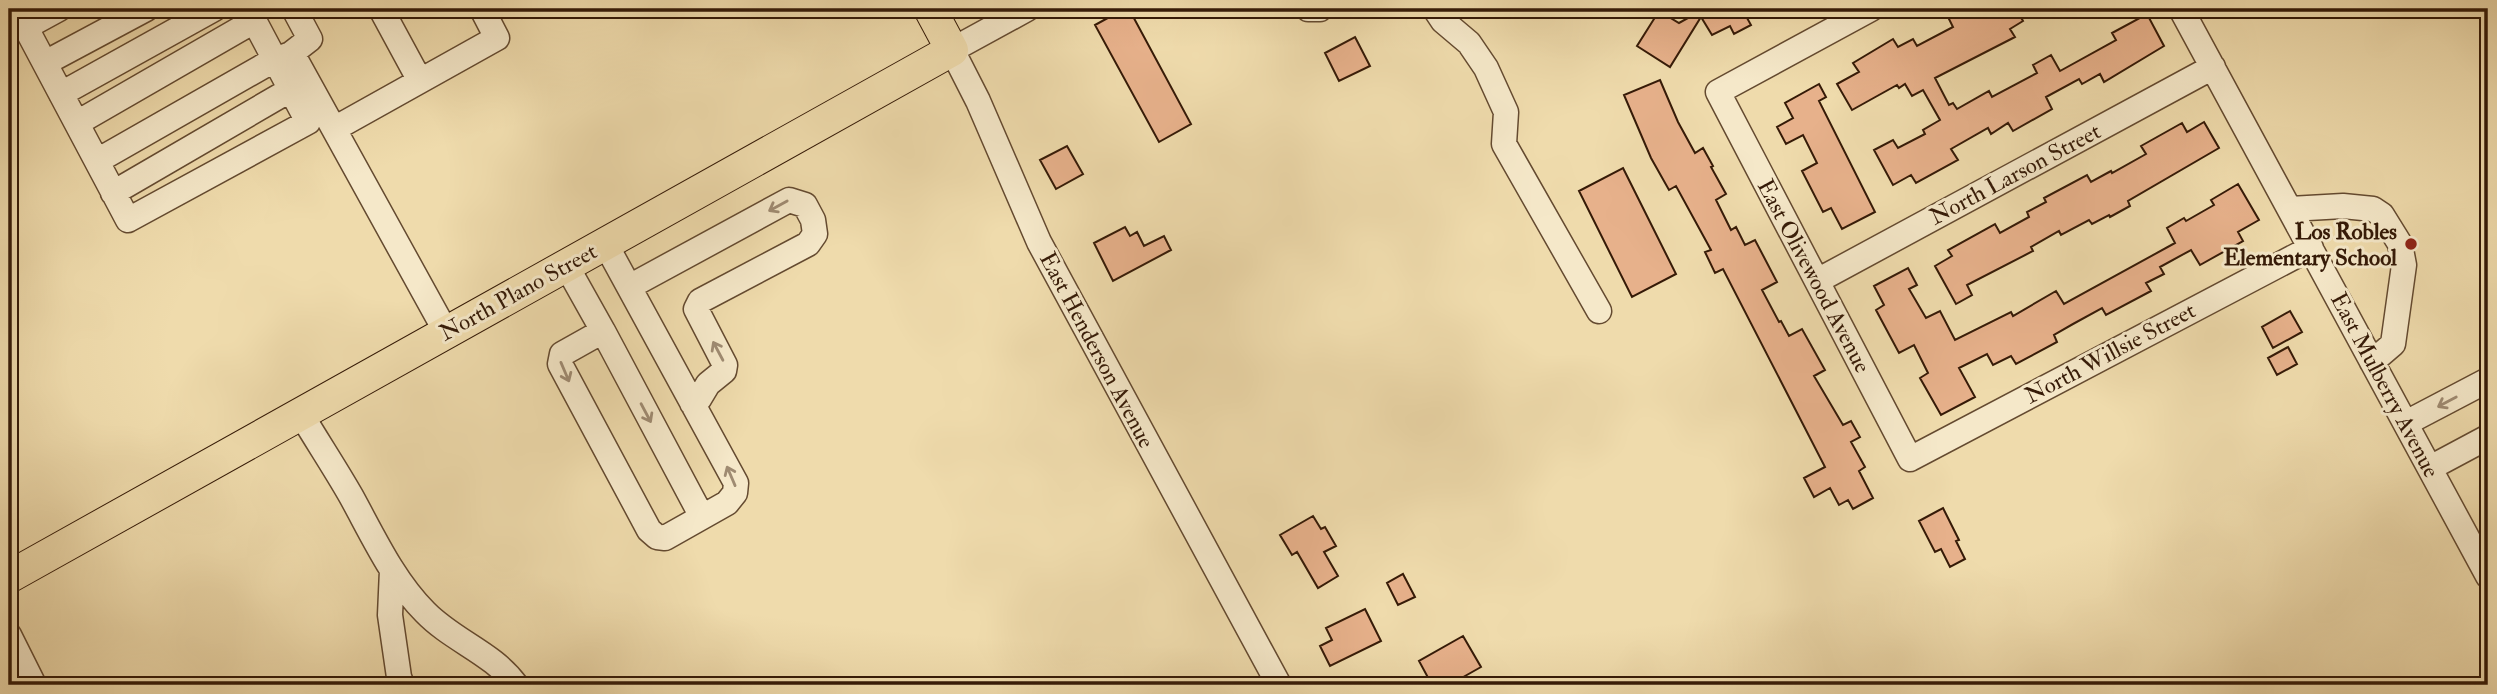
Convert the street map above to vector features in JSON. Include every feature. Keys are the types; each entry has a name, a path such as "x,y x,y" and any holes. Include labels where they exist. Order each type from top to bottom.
{"main road":[{"name":"East Henderson Avenue","path":"930,9 952,50"},
{"name":"North Plano Street","path":"9,578 952,50"}],"street":[{"path":"59,9 21,18 128,220 308,122 290,90 283,57"},
{"path":"45,63 146,9"},
{"path":"61,94 214,9"},
{"path":"97,161 283,57 310,39 294,9"},
{"path":"381,9 420,81"},
{"path":"334,130 497,38 482,9"},
{"name":"North Plano Street","path":"952,50 1027,9"},
{"path":"1308,9 1320,9"},
{"path":"1435,9 1443,21 1469,43 1486,68 1506,112 1504,144 1599,311"},
{"name":"East Olivewood Avenue","path":"1871,9 1718,92 1910,459"},
{"name":"East Mulberry Avenue","path":"2182,9 2488,576"},
{"path":"77,123 251,15 334,130 446,332"},
{"name":"East Henderson Avenue","path":"952,50 978,101 1039,242 1279,685"},
{"name":"North Larson Street","path":"1817,281 2213,67"},
{"path":"113,193 290,90"},
{"path":"629,287 789,200 806,205 813,220 815,234 808,244 700,301 696,309 725,365 724,371 708,384 699,399 692,403"},
{"path":"2290,209 2343,206 2373,209 2382,215 2400,244 2404,265 2393,344 2372,362"},
{"path":"603,331 562,354 560,364 649,530 657,537 665,538 727,503 735,493 736,483 605,243"},
{"name":"North Willsie Street","path":"1910,459 2311,247"},
{"path":"566,265 702,517"},
{"path":"2406,424 2488,380"},
{"path":"301,414 392,570 426,613 469,646 492,658 516,685"},
{"path":"2430,468 2488,437"},
{"path":"392,570 390,615 402,685"},
{"path":"9,635 34,685"}],"building":[{"path":"1124,9 1129,9 1191,124 1159,142 1095,25"},
{"path":"1697,9 1742,9 1751,25 1734,34 1730,26 1712,35 1701,17 1670,67 1637,46 1659,11 1679,23 1699,12"},
{"path":"1944,9 2016,9 2023,21 2010,29 2015,37 1935,78 1949,105 1953,103 1957,109 1989,91 1992,97 2037,73 2033,65 2051,55 2060,71 2116,40 2112,33 2147,14 2164,46 2104,82 2100,74 2082,84 2079,79 2046,97 2052,109 2013,131 2008,123 1991,134 1988,128 1951,149 1958,160 1916,183 1911,175 1893,185 1874,150 1893,140 1898,148 1925,134 1923,130 1940,120 1923,90 1912,96 1905,84 1899,88 1897,85 1852,110 1837,84 1859,72 1853,63 1893,39 1898,47 1913,39 1917,46 1953,27"},
{"path":"1355,37 1370,66 1339,81 1325,53"},
{"path":"1660,80 1695,153 1703,148 1713,166 1711,167 1726,194 1716,200 1731,230 1736,227 1745,245 1755,240 1777,282 1762,290 1779,322 1781,321 1789,336 1802,329 1825,370 1814,376 1843,425 1851,421 1860,437 1851,442 1865,467 1859,471 1873,498 1853,509 1848,500 1839,505 1830,488 1814,497 1804,478 1825,467 1723,269 1715,273 1705,252 1711,250 1676,186 1669,190 1651,158 1624,95"},
{"path":"1819,84 1826,97 1819,101 1875,212 1842,229 1831,208 1823,212 1802,171 1817,163 1803,135 1786,144 1777,127 1793,118 1785,103"},
{"path":"2204,122 2219,148 2128,201 2130,206 2110,217 2109,215 2092,224 2089,220 2061,235 2059,231 2031,247 2033,251 1967,285 1972,295 1956,304 1935,266 1952,256 1948,250 1995,224 2000,233 2029,217 2027,212 2046,202 2044,198 2087,175 2091,182 2111,171 2112,173 2146,154 2141,146 2182,123 2187,132"},
{"path":"1067,146 1083,174 1056,189 1040,160"},
{"path":"1623,168 1676,274 1632,297 1579,191"},
{"path":"2238,184 2259,220 2238,232 2243,241 2200,265 2191,250 2160,267 2164,274 2146,283 2151,291 2106,315 2102,308 2054,335 2057,342 2016,364 2011,356 1993,365 1987,354 1959,368 1975,397 1941,415 1920,378 1928,373 1914,345 1899,353 1876,310 1884,305 1874,286 1908,268 1917,285 1909,289 1926,318 1940,311 1955,340 2011,312 2013,316 2056,291 2064,304 2175,243 2167,228 2214,205 2211,200"},
{"path":"1125,227 1130,236 1137,232 1144,246 1164,236 1171,250 1113,281 1094,243"},
{"path":"2290,311 2302,332 2273,348 2262,327"},
{"path":"2288,347 2297,364 2277,375 2268,358"},
{"path":"1943,508 1965,559 1950,567 1941,549 1935,552 1919,521"},
{"path":"1313,516 1321,529 1325,527 1336,546 1324,552 1338,576 1318,588 1297,552 1292,555 1280,535"},
{"path":"1403,574 1415,597 1398,605 1387,583"},
{"path":"1365,609 1381,641 1330,666 1320,646 1332,640 1326,628"},
{"path":"1463,636 1481,667 1449,685 1432,685 1419,661"}],"place":[{"name":"Los Robles Elementary School","path":"2411,244"}]}
